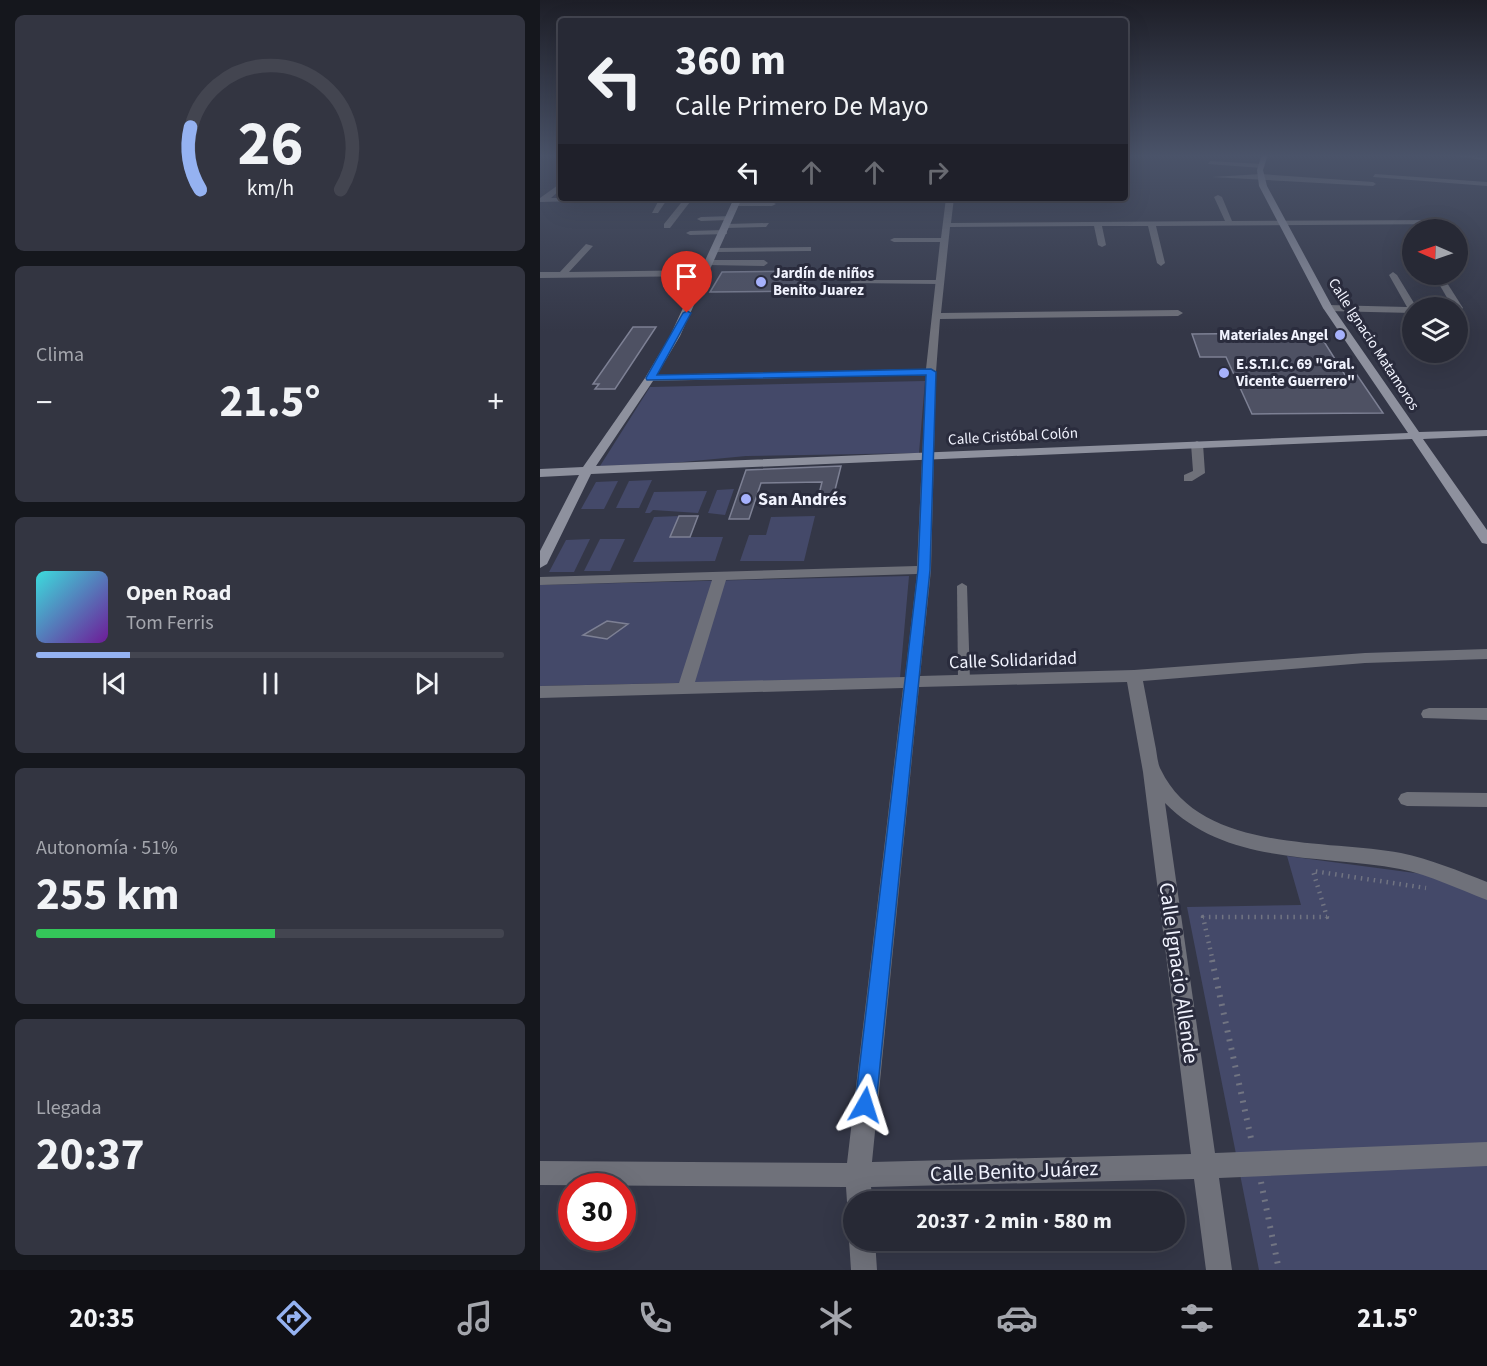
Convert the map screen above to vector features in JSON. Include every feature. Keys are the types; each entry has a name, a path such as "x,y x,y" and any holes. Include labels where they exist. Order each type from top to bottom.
{"main road":[{"path":"540,564 586,472 650,378 687,313 731,213"},
{"name":"Calle Ignacio Matamoros","path":"1278,213 1328,308 1487,540"},
{"name":"Calle Cristóbal Colón","path":"540,473 746,462 1487,433"}],"street":[{"path":"667,226 677,213"},
{"path":"859,1191 858,1175 924,570 931,372 943,240 948,213"},
{"path":"1225,213 1229,222"},
{"path":"701,219 726,225"},
{"path":"946,225 1402,222"},
{"path":"1097,223 1102,245"},
{"path":"1151,223 1161,263"},
{"path":"690,233 726,225 765,225"},
{"path":"894,240 943,240"},
{"path":"560,289 566,275 589,246"},
{"path":"717,250 808,249"},
{"path":"711,263 764,263"},
{"path":"540,276 706,273"},
{"path":"1393,274 1406,297"},
{"path":"1328,308 1402,310"},
{"path":"936,316 1178,313"},
{"path":"650,378 931,372"},
{"path":"1188,478 1199,473 1197,444"},
{"path":"540,581 924,570"},
{"path":"685,688 721,575"},
{"name":"Calle Solidaridad","path":"540,692 1134,676 1365,658 1487,654"},
{"name":"Calle Ignacio Allende","path":"1134,676 1152,772 1219,1270"},
{"path":"1429,714 1487,714"},
{"path":"1152,772 1174,801 1188,813 1242,840 1279,847 1401,861 1446,874 1487,891"},
{"path":"1407,799 1487,800"},
{"name":"Calle Benito Juárez","path":"540,1173 858,1175 1205,1166 1487,1154"},
{"path":"863,1251 864,1270"}],"lane":[{"path":"853,282 939,282"},
{"path":"962,586 964,680"}],"path":[{"path":"1279,1270 1203,917 1327,916 1313,871 1439,889"}],"shaded area":[{"path":"925,381 919,453 746,456 662,464 600,466 650,387"},
{"path":"652,480 639,508 616,508 629,481"},
{"path":"618,481 604,509 581,509 596,482"},
{"path":"734,489 725,515 708,513 717,490"},
{"path":"707,491 698,513 653,510 645,513 654,492"},
{"path":"679,516 671,537 723,537 715,561 633,562 654,517"},
{"path":"815,516 804,561 740,561 749,535 766,535 771,517"},
{"path":"590,539 574,572 549,572 566,540"},
{"path":"600,539 625,539 610,571 584,571"},
{"path":"909,576 900,678 540,686 540,585"},
{"path":"1287,856 1445,877 1487,890 1487,1270 1259,1270 1187,907 1301,905"}],"building":[{"name":"Jardín de niños Benito Juarez","path":"809,271 801,291 710,292 722,272"},
{"path":"633,327 656,327 615,389 595,389 599,384 593,384"},
{"path":"1291,333 1295,340 1323,340 1345,375 1357,375 1383,413 1252,414 1226,357 1200,357 1192,334"},
{"path":"841,466 833,498 818,498 822,482 761,483 749,519 729,519 746,470"},
{"path":"679,516 698,516 690,537 670,537"},
{"path":"607,621 628,624 607,639 583,635"}],"place":[{"name":"Jardín de niños Benito Juarez","path":"761,282"},
{"name":"Materiales Angel","path":"1340,335"},
{"name":"E.S.T.I.C. 69 \"Gral. Vicente Guerrero\"","path":"1224,373"},
{"name":"San Andrés","path":"746,499"}],"route":[{"path":"687,313 650,378 931,372 924,570 865,1105"}]}
